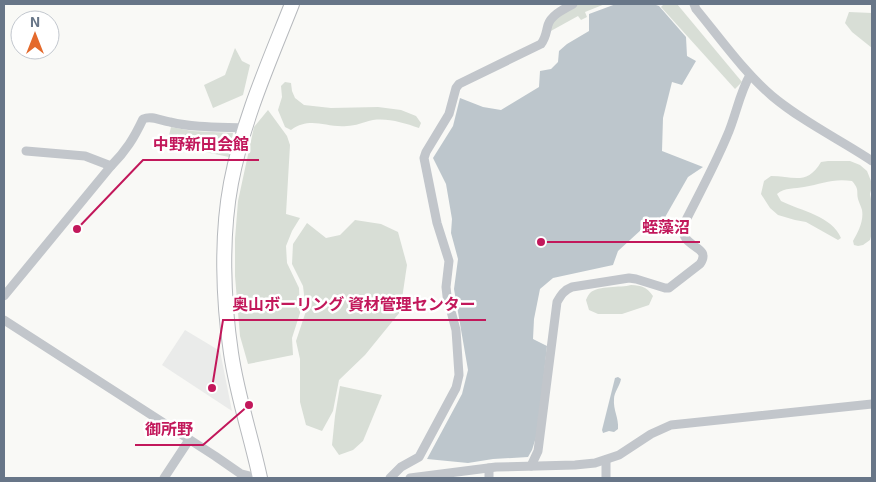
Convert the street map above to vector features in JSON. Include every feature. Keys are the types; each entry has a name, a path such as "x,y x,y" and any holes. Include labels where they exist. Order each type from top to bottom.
{"highway":[{"path":"259,478 231,354 226,285 225,246 227,210 231,182 245,128 258,89 292,4"}],"street":[{"path":"390,478 401,467 419,457 456,388 459,375 456,330 446,287 449,261 438,223 424,158 426,152 449,114 456,88 459,84 541,44 554,15 573,4"},
{"path":"694,4 696,9 750,75 771,95 792,112 872,161"},
{"path":"531,466 538,451 557,302 566,289 572,287 629,278 669,288 704,260 702,251 683,237 682,226 728,135 736,115 744,84 750,75"},
{"path":"4,296 111,166 124,153 134,139 143,119 150,117 194,126 245,128"},
{"path":"26,152 85,156 111,166"},
{"path":"4,320 241,474 259,478"},
{"path":"410,478 489,468 595,462 619,455 651,434 672,425 872,404"},
{"path":"164,478 189,440"},
{"path":"606,460 606,478"},
{"path":"489,468 489,478"}],"shaded area":[{"path":"579,4 605,4 585,12 587,17 581,20 578,16 549,32 556,16"},
{"path":"616,4 653,4 659,6 686,37 687,56 696,61 682,85 672,82 663,118 662,151 703,167 688,177 664,219 651,219 618,251 613,265 553,278 540,289 534,319 533,339 547,346 538,431 528,457 468,463 427,459 462,394 468,370 454,289 458,259 451,233 452,219 446,184 433,158 453,126 460,98 483,107 501,110 539,87 540,71 551,69 558,62 559,51 589,31 589,14"},
{"path":"664,4 677,4 742,82 735,89 661,7"},
{"path":"849,12 872,13 872,48 852,32 845,23"},
{"path":"235,48 242,61 250,65 243,95 213,108 204,85 225,75"},
{"path":"285,82 291,83 295,98 304,105 331,108 378,107 401,110 416,116 421,123 419,128 391,120 373,120 347,126 312,123 298,126 291,130 285,127 278,110 282,97 281,86"},
{"path":"268,110 287,136 290,145 286,214 300,218 286,246 287,263 299,288 300,313 292,338 293,355 248,364 240,336 235,276 235,239 238,201 254,127"},
{"path":"171,127 192,131 233,133 229,157 167,144"},
{"path":"850,161 860,165 867,171 872,187 870,194 872,233 870,240 863,245 854,245 853,241 860,226 862,209 857,189 852,181 839,180 787,189 777,194 781,201 831,224 841,238 838,240 806,222 778,215 770,208 761,194 764,181 771,176 805,177 816,169 821,162"},
{"path":"355,220 381,224 398,232 407,265 400,312 365,355 339,380 333,411 322,431 306,425 300,402 300,359 296,341 306,311 303,286 292,264 293,244 307,223 326,238 340,235"},
{"path":"631,285 644,287 648,290 653,296 649,305 622,314 598,314 589,310 586,300 594,290"},
{"path":"185,330 220,351 232,411 162,365"},
{"path":"615,378 621,379 614,396 614,403 618,429 614,432 603,433 602,430"},
{"path":"340,386 382,395 363,441 353,450 339,455 332,445"}],"place":[{"name":"中野新田会館","path":"77,229"},
{"name":"蛭藻沼","path":"541,242"},
{"name":"奥山ボーリング 資材管理センター","path":"212,388"},
{"name":"御所野","path":"249,405"}]}
